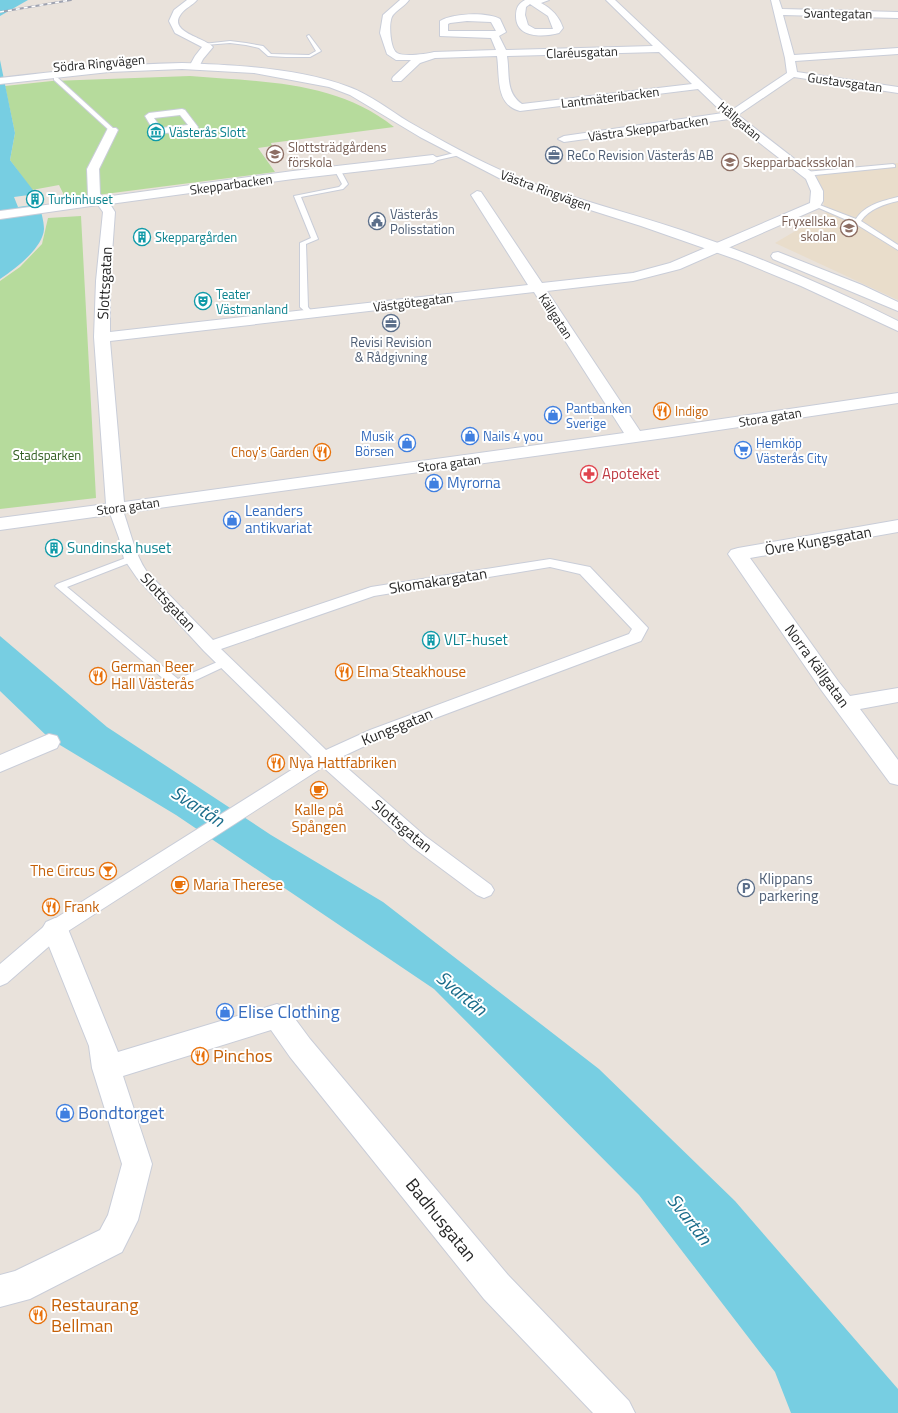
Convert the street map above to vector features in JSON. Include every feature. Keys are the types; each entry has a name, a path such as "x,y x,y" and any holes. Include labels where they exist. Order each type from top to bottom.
{"street":[{"path":"193,0 174,15 172,22 173,27 184,36 205,44 208,47 197,61"},
{"name":"Claréusgatan","path":"405,0 388,14 385,33 390,52 396,57 661,49"},
{"path":"529,0 545,0"},
{"name":"Hållgatan","path":"610,0 731,116 805,174 815,184 817,189 818,197 815,205"},
{"path":"731,116 792,74 790,58 775,0"},
{"name":"Svantegatan","path":"779,12 898,15"},
{"path":"453,18 493,19 497,20 501,32 494,35 443,34 443,23 445,20 453,18"},
{"path":"494,35 502,54"},
{"path":"790,58 898,51"},
{"name":"Lantmäteribacken","path":"502,54 503,82 506,95 520,108 700,86"},
{"path":"397,79 416,61 424,57"},
{"path":"811,57 828,72"},
{"name":"Västra Ringvägen","path":"197,61 248,60 296,66 354,82 372,91 424,124 493,157"},
{"name":"Västra Ringvägen","path":"197,61 275,73 346,89 480,166 536,188 719,248 810,285 898,327"},
{"name":"Södra Ringvägen","path":"0,78 11,71 107,62 197,61"},
{"name":"Södra Ringvägen","path":"0,78 197,61"},
{"name":"Gustavsgatan","path":"792,74 828,72 898,90"},
{"name":"Västra Skepparbacken","path":"564,140 731,116"},
{"name":"Slottsgatan","path":"112,130 93,169 94,195 102,202 109,212 103,281 102,337 116,508 132,559 142,575 210,647 324,758 418,841 484,890"},
{"name":"Skepparbacken","path":"0,215 338,170 433,159"},
{"name":"Källgatan","path":"477,195 635,437"},
{"path":"719,248 815,205"},
{"path":"719,232 851,285 898,307"},
{"name":"Västgötegatan","path":"102,337 633,277 674,266 719,248"},
{"path":"882,319 892,318 898,321"},
{"name":"Stora gatan","path":"0,524 635,437 898,398"},
{"name":"Övre Kungsgatan","path":"738,554 898,526"},
{"name":"Norra Källgatan","path":"738,554 830,686 845,704 898,777"},
{"name":"Skomakargatan","path":"210,647 371,592 550,563 585,570 640,628 635,638"},
{"name":"Kungsgatan","path":"0,977 55,929 324,758 376,734 635,638"},
{"path":"845,704 898,694"},
{"path":"0,764 49,742"},
{"path":"0,1291 18,1287 111,1241 122,1220 137,1164 106,1068 103,1046 55,929"},
{"name":"Badhusgatan","path":"106,1068 277,1016 300,1048 496,1287 617,1413"}],"lane":[{"path":"205,44 230,42 246,44 261,47 270,55 302,57 319,52 309,36"},
{"path":"56,79 112,130"},
{"path":"433,159 458,154"},
{"path":"805,174 893,166"},
{"path":"310,314 304,307 303,243 315,239 297,196 341,188 345,184 338,170"},
{"path":"858,222 864,212 882,203 898,199"},
{"path":"815,205 846,215 878,232 898,248"},
{"path":"132,559 60,586 177,684 226,662"}],"shaded area":[{"name":"Fryxellska skolan","path":"898,163 898,300 775,243 826,213 815,170"}],"green space":[{"path":"190,76 270,82 322,92 347,100 371,112 394,127 271,143 272,146 258,148 275,172 66,199 59,185 32,190 10,160 15,133 5,86 52,81"},
{"name":"Stadsparken","path":"81,216 96,498 0,509 0,281 20,267 42,244 48,218"}],"water":[{"path":"0,0 28,0 0,16"},
{"path":"0,60 15,133 10,160 36,194 14,197 18,207 39,204 44,229 39,243 34,251 13,270 0,279"},
{"name":"Svartån","path":"0,636 107,727 271,835 383,902 599,1069 735,1201 898,1389 898,1413 791,1413 775,1372 639,1195 434,989 176,815 50,739 0,691"}],"railway":[{"path":"0,12 71,0"}],"place":[{"name":"Västerås Slott","path":"156,132"},
{"name":"Slottsträdgårdens förskola","path":"275,154"},
{"name":"ReCo Revision Västerås AB","path":"554,155"},
{"name":"Skepparbacksskolan","path":"730,162"},
{"name":"Turbinhuset","path":"35,199"},
{"name":"Västerås Polisstation","path":"377,221"},
{"name":"Fryxellska skolan","path":"849,228"},
{"name":"Skeppargården","path":"142,237"},
{"name":"Teater Västmanland","path":"203,301"},
{"name":"Revisi Revision & Rådgivning","path":"391,323"},
{"name":"Indigo","path":"662,411"},
{"name":"Pantbanken Sverige","path":"553,415"},
{"name":"Nails 4 you","path":"470,436"},
{"name":"Musik Börsen","path":"407,443"},
{"name":"Hemköp Västerås City","path":"743,450"},
{"name":"Choy's Garden","path":"322,452"},
{"name":"Apoteket","path":"589,474"},
{"name":"Myrorna","path":"434,483"},
{"name":"Leanders antikvariat","path":"232,520"},
{"name":"Sundinska huset","path":"54,548"},
{"name":"VLT-huset","path":"431,640"},
{"name":"Elma Steakhouse","path":"344,672"},
{"name":"German Beer Hall Västerås","path":"98,676"},
{"name":"Nya Hattfabriken","path":"276,763"},
{"name":"Kalle på Spången","path":"319,790"},
{"name":"The Circus","path":"108,871"},
{"name":"Maria Therese","path":"180,885"},
{"name":"Klippans parkering","path":"746,888"},
{"name":"Frank","path":"51,907"},
{"name":"Elise Clothing","path":"225,1012"},
{"name":"Pinchos","path":"200,1056"},
{"name":"Bondtorget","path":"65,1113"},
{"name":"Restaurang Bellman","path":"38,1315"}]}
